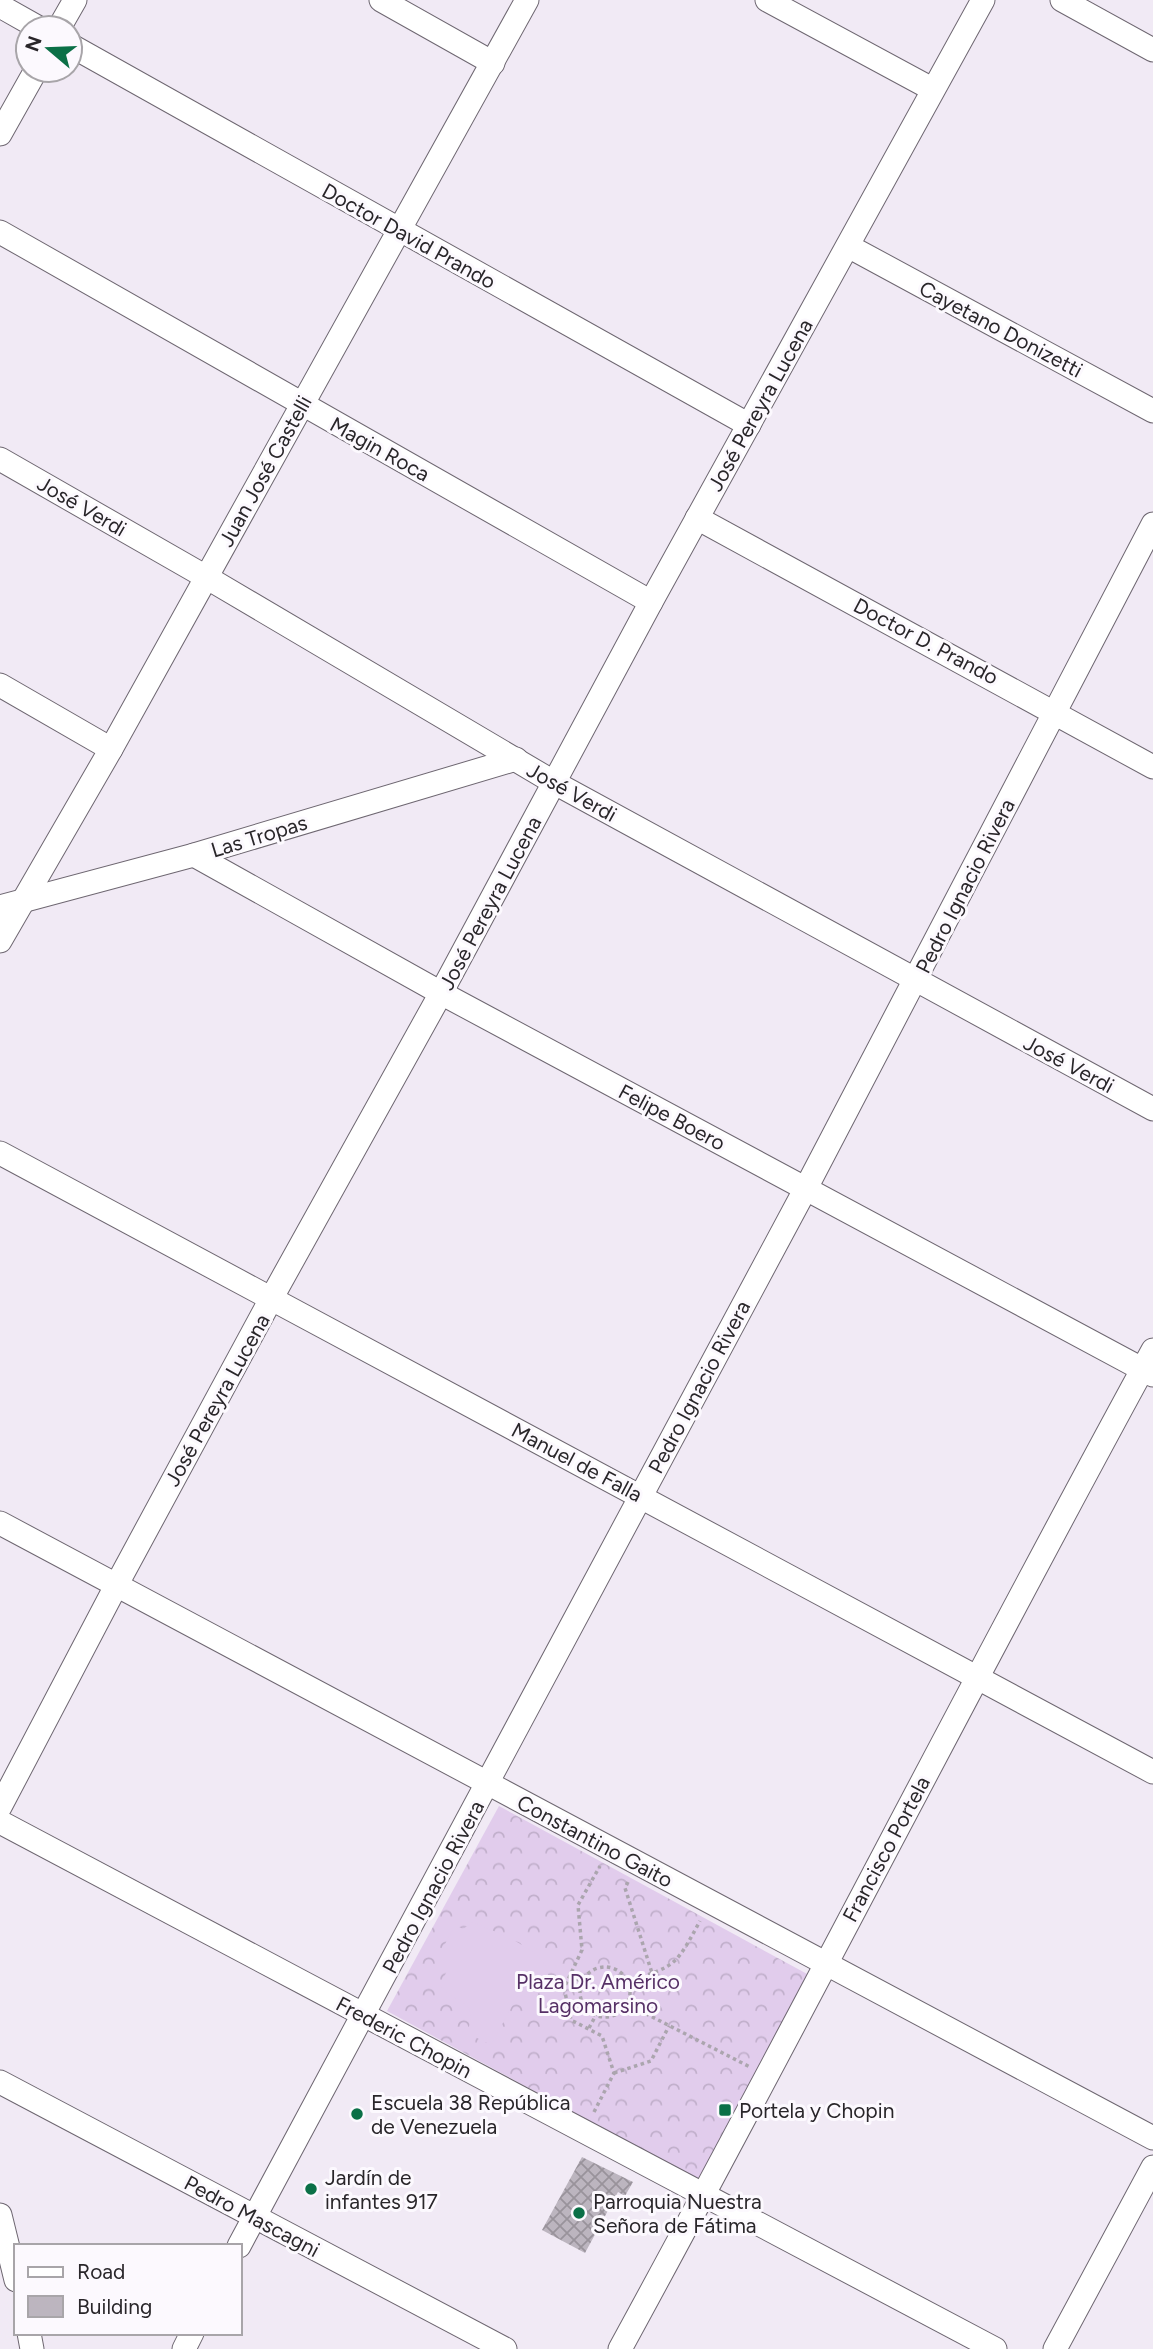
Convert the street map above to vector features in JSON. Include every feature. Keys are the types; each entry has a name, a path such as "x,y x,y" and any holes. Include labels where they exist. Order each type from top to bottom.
{"street":[{"path":"381,0 493,63"},
{"name":"Juan José Castelli","path":"1,935 111,749 527,0"},
{"path":"767,0 932,89"},
{"name":"José Pereyra Lucena","path":"0,1807 271,1299 983,0"},
{"path":"1062,0 1153,50"},
{"name":"Doctor David Prando","path":"84,53 749,425"},
{"path":"0,134 28,84"},
{"name":"Magin Roca","path":"0,232 651,602"},
{"name":"Cayetano Donizetti","path":"848,246 1153,411"},
{"name":"José Verdi","path":"0,459 555,783 1153,1109"},
{"name":"Doctor D. Prando","path":"697,518 1153,767"},
{"name":"Pedro Ignacio Rivera","path":"240,2244 806,1188 1153,524"},
{"path":"0,685 111,749"},
{"name":"Las Tropas","path":"0,907 194,855 516,760"},
{"name":"Felipe Boero","path":"194,855 441,993 806,1188 1150,1365"},
{"name":"Manuel de Falla","path":"0,1153 1153,1773"},
{"name":"Francisco Portela","path":"620,2349 768,2077 976,1677 1150,1365"},
{"name":"Constantino Gaito","path":"0,1523 1153,2138"},
{"name":"Frederic Chopin","path":"0,1822 364,2016 706,2193 995,2349"},
{"name":"Pedro Mascagni","path":"0,2082 505,2349"},
{"path":"1055,2349 1153,2167"},
{"path":"0,2215 14,2272"}],"path":[{"path":"610,1849 578,1905 582,1950 564,1988 571,2020 602,2036 614,2073"},
{"path":"638,1864 625,1888 652,1973"},
{"path":"628,1981 673,1964 710,1903"},
{"path":"608,1967 616,1969 628,1981 630,1989 627,2004 616,2015 596,2015 582,2001 580,1994 583,1982 591,1971 608,1967"},
{"path":"570,1976 583,1982"},
{"path":"627,2004 768,2077"},
{"path":"588,2029 596,2015"},
{"path":"584,2130 614,2073 651,2062 669,2026"}],"green space":[{"name":"Plaza Dr. Américo Lagomarsino","path":"499,1806 809,1975 698,2180 387,2011"},
{"path":"473,1922 525,1947 546,1966 548,1977 538,1994 518,1995 491,2045 467,2033 470,2021 468,2007 440,1985 455,1955 454,1951 444,1946 455,1925 463,1929"}],"building":[{"name":"Parroquia Nuestra Señora de Fátima","path":"582,2157 633,2182 625,2196 618,2192 585,2253 542,2230"}],"place":[{"name":"Portela y Chopin","path":"725,2110"},
{"name":"Escuela 38 República de Venezuela","path":"357,2114"},
{"name":"Jardín de infantes 917","path":"311,2189"},
{"name":"Parroquia Nuestra Señora de Fátima","path":"579,2213"}]}
